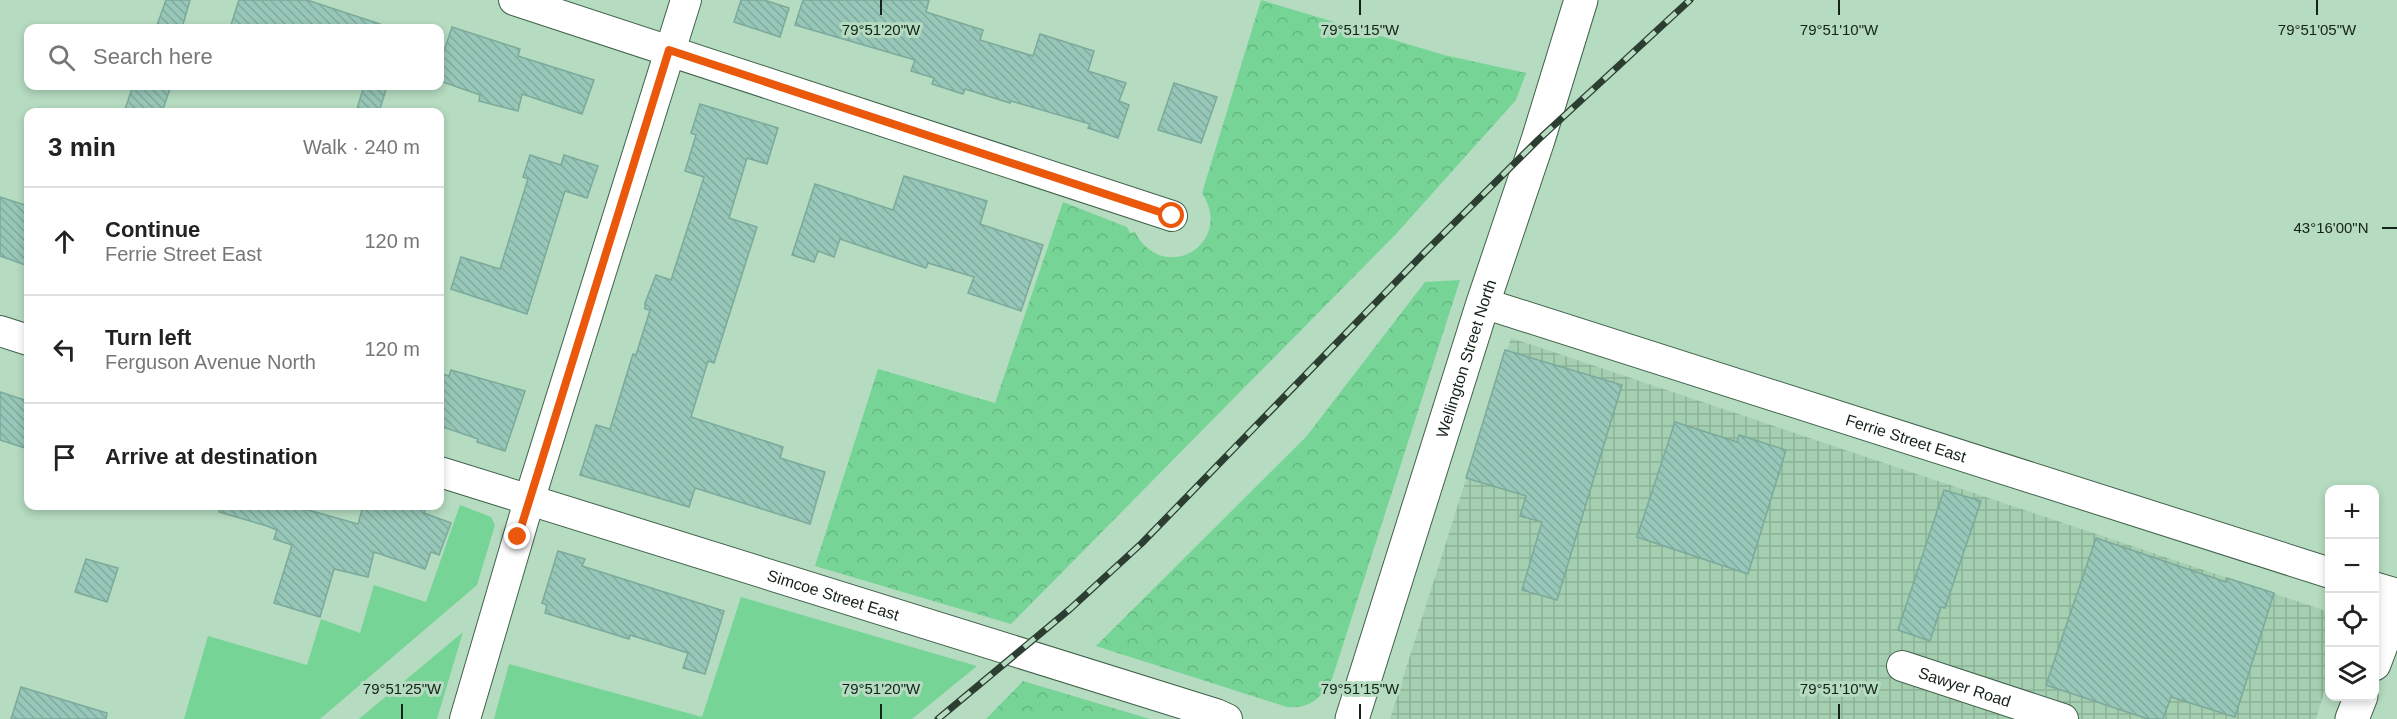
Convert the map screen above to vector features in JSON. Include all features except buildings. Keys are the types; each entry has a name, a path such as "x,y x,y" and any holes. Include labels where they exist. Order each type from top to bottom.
{"main road":[{"name":"Wellington Street North","path":"1352,719 1581,0"},
{"path":"2379,651 2397,603"},
{"path":"2352,719 2359,701"}],"street":[{"path":"514,0 1172,216"},
{"path":"465,719 529,501 686,0"},
{"name":"Ferrie Street East","path":"1483,303 2325,571"},
{"path":"0,331 24,339"},
{"name":"Simcoe Street East","path":"444,473 1227,719"},
{"path":"2379,589 2397,594"},
{"name":"Sawyer Road","path":"1902,666 2063,719"}],"shaded area":[{"path":"1511,338 2325,611 2325,690 2316,719 1390,719"}],"green space":[{"path":"1261,0 1444,55 1526,73 1516,100 1396,234 1011,624 815,566 878,369 995,403 1063,202 1127,227 1130,233 1135,232 1147,248 1162,256 1177,257 1191,252 1203,242 1209,228 1210,212 1202,193"},
{"path":"1460,280 1332,679 1324,692 1308,704 1287,707 1096,646 1306,437 1425,282"},
{"path":"460,505 491,517 495,525 477,585 320,719 184,719 208,636 307,665 321,619 360,633 374,585 426,602"},
{"path":"741,597 977,666 912,719 494,719 509,664 702,717"},
{"path":"463,632 437,719 359,719"},
{"path":"1023,681 1150,719 986,719"}],"railway":[{"path":"938,719 1070,609 1142,543 1425,252 1538,140 1690,0"}],"route":[{"path":"518,537 669,50 1172,216"}]}
